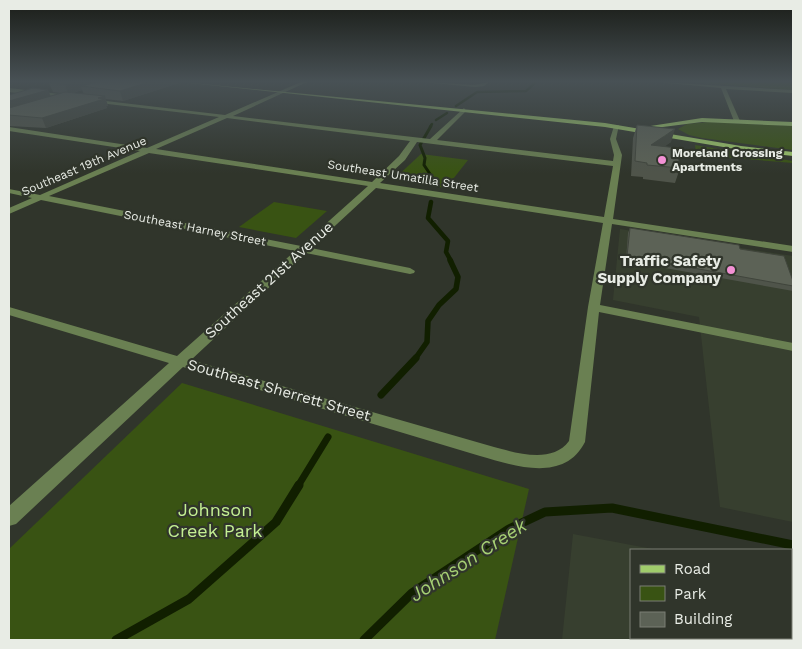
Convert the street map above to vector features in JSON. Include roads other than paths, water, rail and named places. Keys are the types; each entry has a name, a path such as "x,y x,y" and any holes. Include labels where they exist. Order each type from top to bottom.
{"main road":[{"path":"485,112 621,127 727,146 793,154"},
{"path":"621,127 668,125 692,120 737,120 793,124"}],"street":[{"path":"197,112 616,164"},
{"name":"Southeast 19th Avenue","path":"9,211 235,112"},
{"path":"428,141 461,112"},
{"path":"734,112 737,120"},
{"path":"662,134 664,128 668,125"},
{"path":"621,127 613,139 618,155 594,307 793,347"},
{"name":"Southeast Umatilla Street","path":"9,128 793,249"},
{"name":"Southeast 21st Avenue","path":"9,518 375,184 402,158 415,140"},
{"name":"Southeast Harney Street","path":"9,191 410,272"},
{"name":"Southeast Sherrett Street","path":"9,311 455,443 514,458 552,460 568,454 577,442 594,307"}],"waterway":[{"path":"436,120 447,113"},
{"path":"431,126 420,145 425,158 424,165 438,186"},
{"path":"431,202 428,218 448,241 446,252 451,261"},
{"path":"415,359 427,342 428,321 439,305 456,289 458,277 450,260"},
{"path":"381,395 416,358"},
{"path":"298,486 328,437"},
{"path":"116,640 189,599 276,522 299,485"},
{"name":"Johnson Creek","path":"364,640 412,593 509,529 545,512 612,508 793,545"}],"place":[{"name":"Moreland Crossing Apartments","path":"662,160"},
{"name":"Traffic Safety Supply Company","path":"731,270"}],"park label":[{"name":"Johnson Creek Park","path":"215,519"}]}
